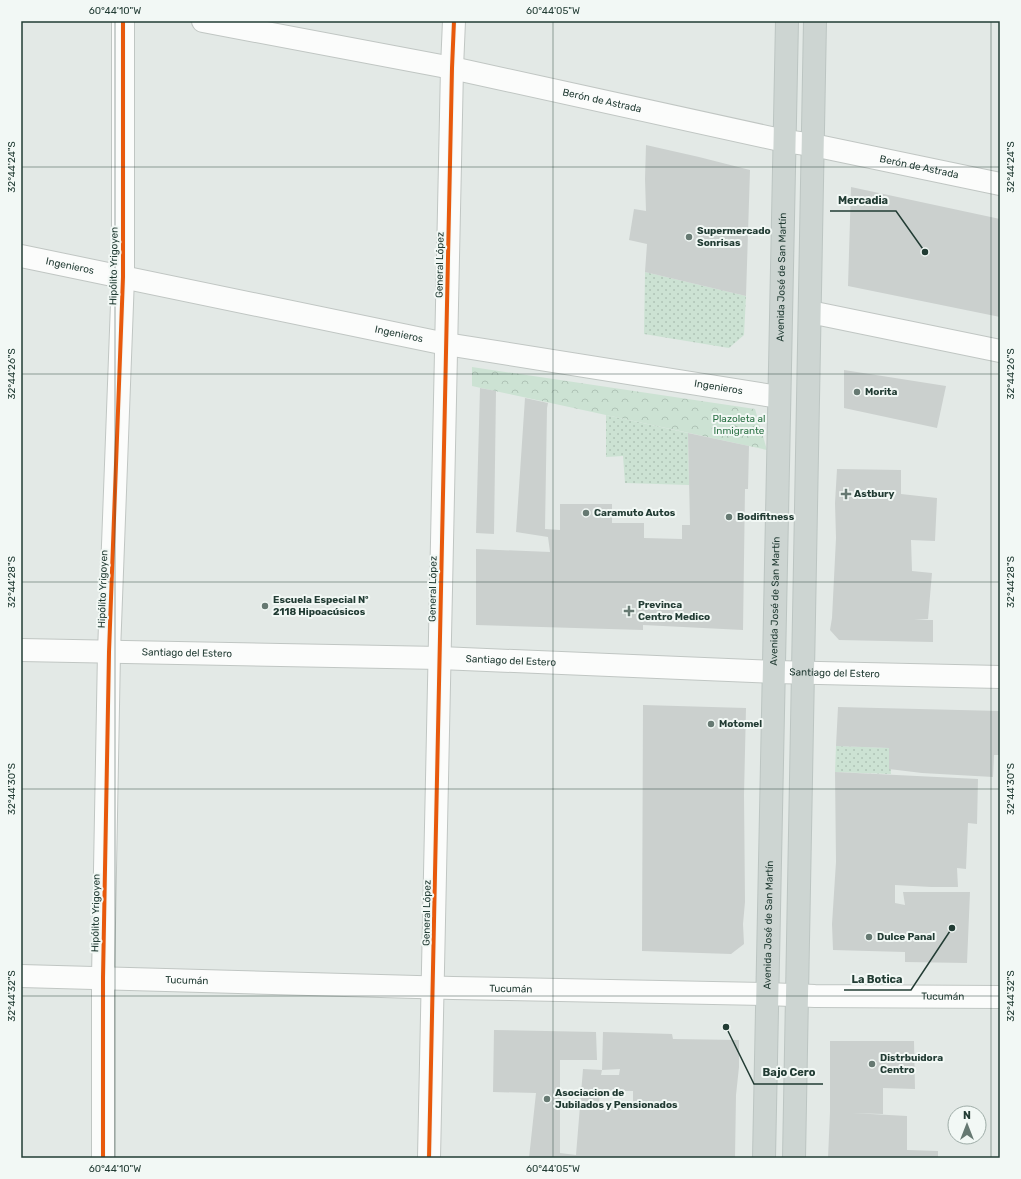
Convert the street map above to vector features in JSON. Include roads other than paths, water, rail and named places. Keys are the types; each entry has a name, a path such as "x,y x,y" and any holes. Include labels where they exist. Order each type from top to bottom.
{"main road":[{"name":"Avenida José de San Martín","path":"764,1158 787,21"},
{"path":"794,1158 815,21"}],"street":[{"name":"Hipólito Yrigoyen","path":"103,1158 102,978 109,652 123,277 123,21"},
{"name":"Berón de Astrada","path":"203,21 452,68 785,142 813,145 1000,184"},
{"name":"General López","path":"429,1158 454,21"},
{"name":"Ingenieros","path":"21,256 446,344 780,397"},
{"path":"810,312 1000,351"},
{"name":"Santiago del Estero","path":"21,650 440,658 774,672 1000,677"},
{"name":"Tucumán","path":"21,976 433,988 798,995 1000,997"}],"place":[{"name":"Supermercado Sonrisas","path":"689,237"},
{"name":"Mercadia","path":"925,252"},
{"name":"Morita","path":"857,392"},
{"name":"Astbury","path":"846,494"},
{"name":"Caramuto Autos","path":"586,513"},
{"name":"Bodifitness","path":"729,517"},
{"name":"Escuela Especial Nº 2118 Hipoacúsicos","path":"265,606"},
{"name":"Previnca Centro Medico","path":"629,611"},
{"name":"Motomel","path":"711,724"},
{"name":"La Botica","path":"952,928"},
{"name":"Dulce Panal","path":"869,937"},
{"name":"Bajo Cero","path":"726,1027"},
{"name":"Distrbuidora Centro","path":"872,1064"},
{"name":"Asociacion de Jubilados y Pensionados","path":"547,1099"}],"park label":[{"name":"Plazoleta al Inmigrante","path":"739,424"}]}
